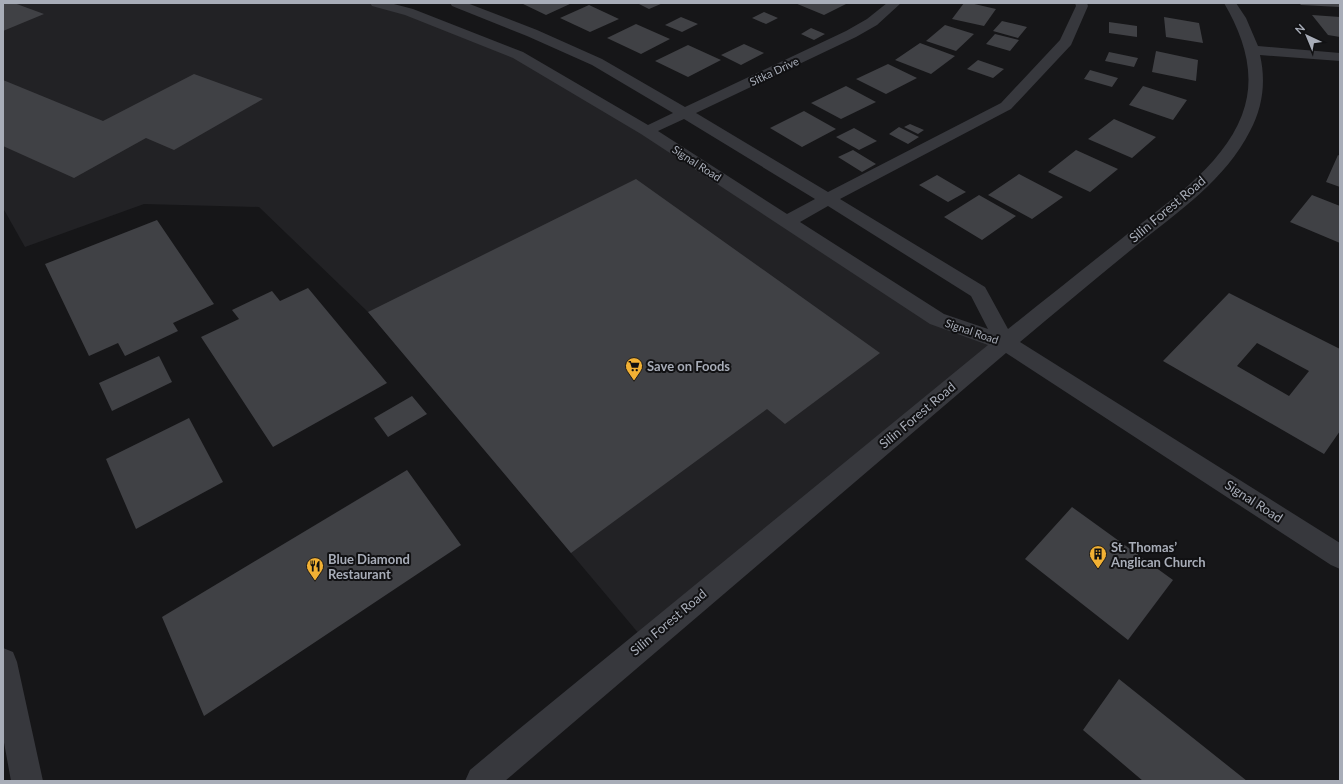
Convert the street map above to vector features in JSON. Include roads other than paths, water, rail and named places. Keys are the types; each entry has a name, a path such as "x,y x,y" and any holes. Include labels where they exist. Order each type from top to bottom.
{"street":[{"name":"Signal Road","path":"376,3 409,12 518,55 647,131 937,319 1006,342 1340,556"},
{"name":"Signal Road","path":"456,3 532,33 597,62 686,113 828,199 978,292 1006,342"},
{"name":"Sitka Drive","path":"647,131 852,34 872,22 895,3"},
{"path":"788,222 828,199 1006,106 1066,42 1082,6 1081,3"},
{"name":"Silin Forest Road","path":"481,781 652,636 1006,342 1168,211 1227,156 1242,132 1253,110 1257,87 1253,50 1239,16 1230,3"},
{"path":"1253,50 1340,57"},
{"path":"3,662 26,781"}],"place":[{"name":"Save on Foods","path":"634,381"},
{"name":"St. Thomas’ Anglican Church","path":"1098,569"},
{"name":"Blue Diamond Restaurant","path":"315,581"}]}
